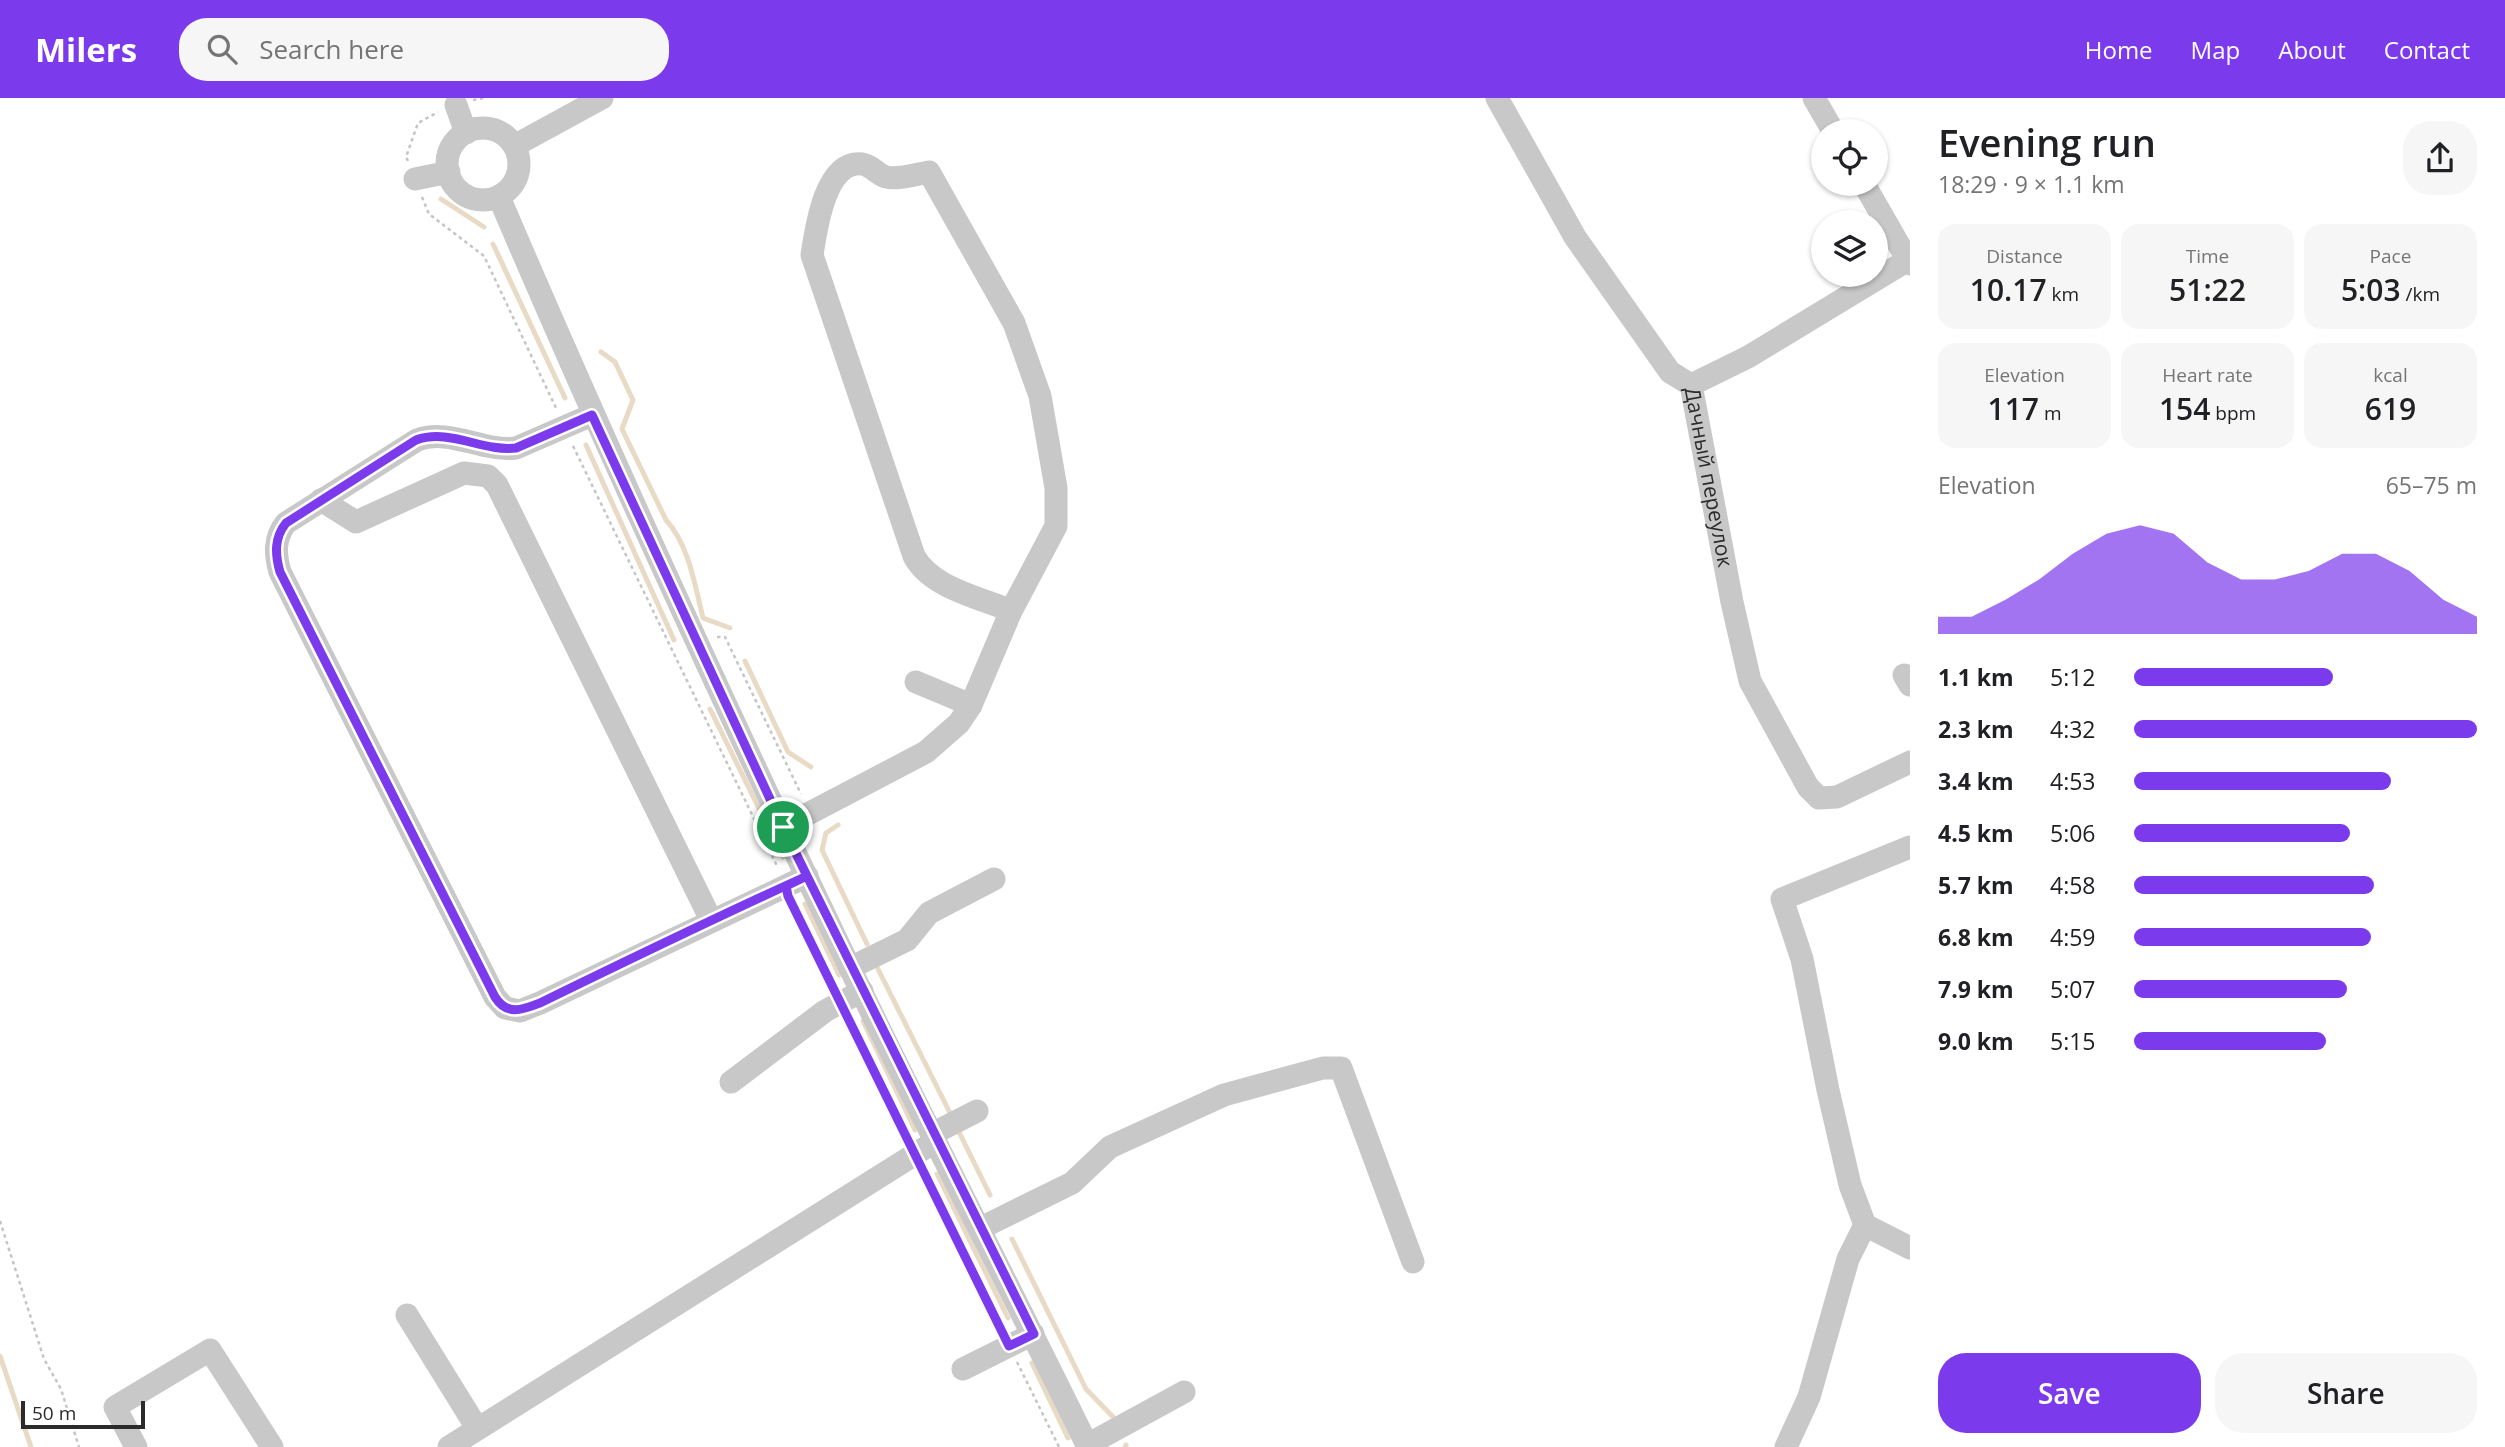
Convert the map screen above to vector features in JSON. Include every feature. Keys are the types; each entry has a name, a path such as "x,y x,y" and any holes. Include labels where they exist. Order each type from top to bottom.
{"street":[{"path":"514,146 603,98"},
{"name":"Дачный переулок","path":"1497,98 1575,237 1670,372 1691,385 1731,602 1750,681 1808,787 1819,798 1837,797 1910,762"},
{"path":"1814,98 1826,119"},
{"path":"456,105 466,133"},
{"path":"490,129 501,133 514,146 519,160 519,171 515,182 499,197 476,199 464,195 455,186 449,172 450,151 466,133 490,129"},
{"path":"783,827 926,752 959,723 971,705 1011,611 1056,526 1056,488 1040,396 1014,323 929,172 887,177 864,164 852,165 841,171 831,183 816,227 812,255 914,556 921,568 935,580 1011,611"},
{"path":"415,179 449,172"},
{"path":"1691,385 1759,351 1909,262 1871,196"},
{"path":"499,197 592,415 783,827 797,881 862,991 1088,1446 1184,1392"},
{"path":"592,415 516,448 504,449 436,435 426,436 321,500 280,531 275,554 280,572 499,1003 505,1008 520,1011 797,881"},
{"path":"321,500 348,520 356,522 464,473 488,476 497,485 711,920"},
{"path":"916,682 971,705"},
{"path":"1910,847 1782,900 1802,959 1850,1185 1865,1225 1910,1248"},
{"path":"850,968 906,940 929,913 994,879"},
{"path":"731,1082 839,1003 862,991"},
{"path":"981,1228 1072,1183 1110,1147 1224,1095 1324,1068 1341,1068 1413,1262"},
{"path":"449,1447 915,1155 934,1137 977,1111"},
{"path":"1786,1447 1809,1397 1847,1259 1865,1225"},
{"path":"407,1315 477,1428"},
{"path":"963,1369 1034,1334"},
{"path":"136,1447 115,1407 210,1350 272,1447"}],"path":[{"path":"484,98 456,105 418,123 406,157 429,214 484,256 682,674 797,881 839,1003 1059,1447"},
{"path":"711,635 725,637 810,813"},
{"path":"682,674 688,670"},
{"path":"0,1221 44,1359 61,1389 79,1447"}],"waterway":[{"path":"441,199 484,227"},
{"path":"493,244 565,398"},
{"path":"601,352 615,362 633,400 622,429 666,520 686,554 703,618 730,628"},
{"path":"586,445 674,640"},
{"path":"745,661 788,752 811,767"},
{"path":"710,709 783,857"},
{"path":"838,825 826,833 822,850 867,944"},
{"path":"805,904 839,975"},
{"path":"878,969 950,1113"},
{"path":"863,1021 915,1130"},
{"path":"959,1132 990,1195"},
{"path":"937,1174 1008,1318"},
{"path":"1012,1239 1086,1389 1114,1418"},
{"path":"0,1356 31,1447"},
{"path":"1032,1363 1068,1438"}],"route":[{"path":"783,827 592,415 516,448 504,449 436,435 426,436 321,500 286,523 280,531 275,554 280,572 495,997 505,1008 520,1011 540,1003 807,876 932,1134 1034,1334 1009,1346 788,896 786,886 807,876 783,827"}]}
